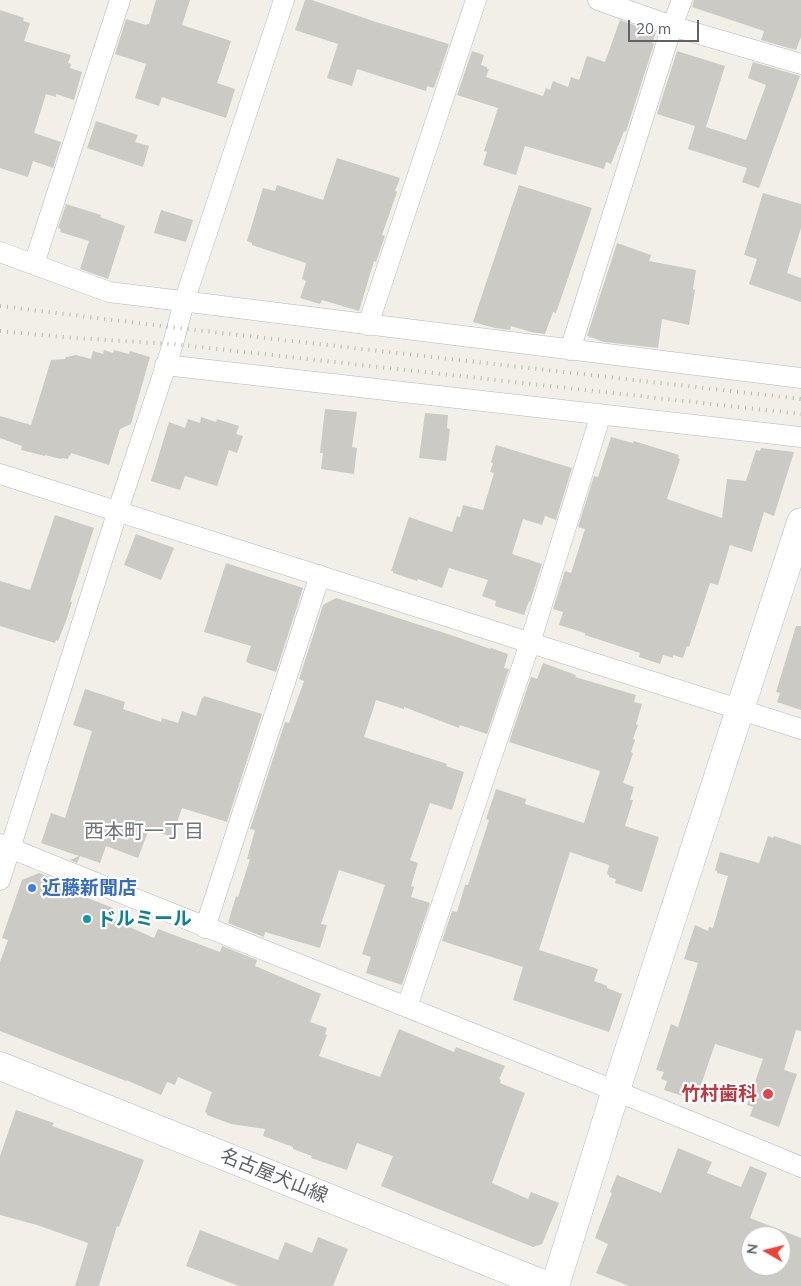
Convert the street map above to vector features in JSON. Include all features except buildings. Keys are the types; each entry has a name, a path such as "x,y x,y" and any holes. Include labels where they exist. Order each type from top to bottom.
{"street":[{"path":"34,264 120,0"},
{"path":"0,880 5,847 173,344 184,302 284,0"},
{"path":"368,325 476,0"},
{"path":"598,0 672,26 801,64"},
{"path":"570,350 672,26 682,0"},
{"path":"0,252 109,292 801,378"},
{"path":"165,365 801,437"},
{"path":"407,1008 530,643 601,414"},
{"path":"0,474 801,729"},
{"path":"555,1286 616,1090 801,522"},
{"path":"205,928 320,575"},
{"path":"5,847 616,1090 801,1167"},
{"name":"名古屋犬山線","path":"0,1066 548,1286"}],"railway":[{"path":"0,306 801,399"},
{"path":"0,331 173,344 801,414"}],"place":[{"name":"近藤新聞店","path":"32,888"},
{"name":"ドルミール","path":"87,919"},
{"name":"竹村歯科","path":"768,1094"}],"district":[{"name":"西本町一丁目","path":"144,832"}]}
